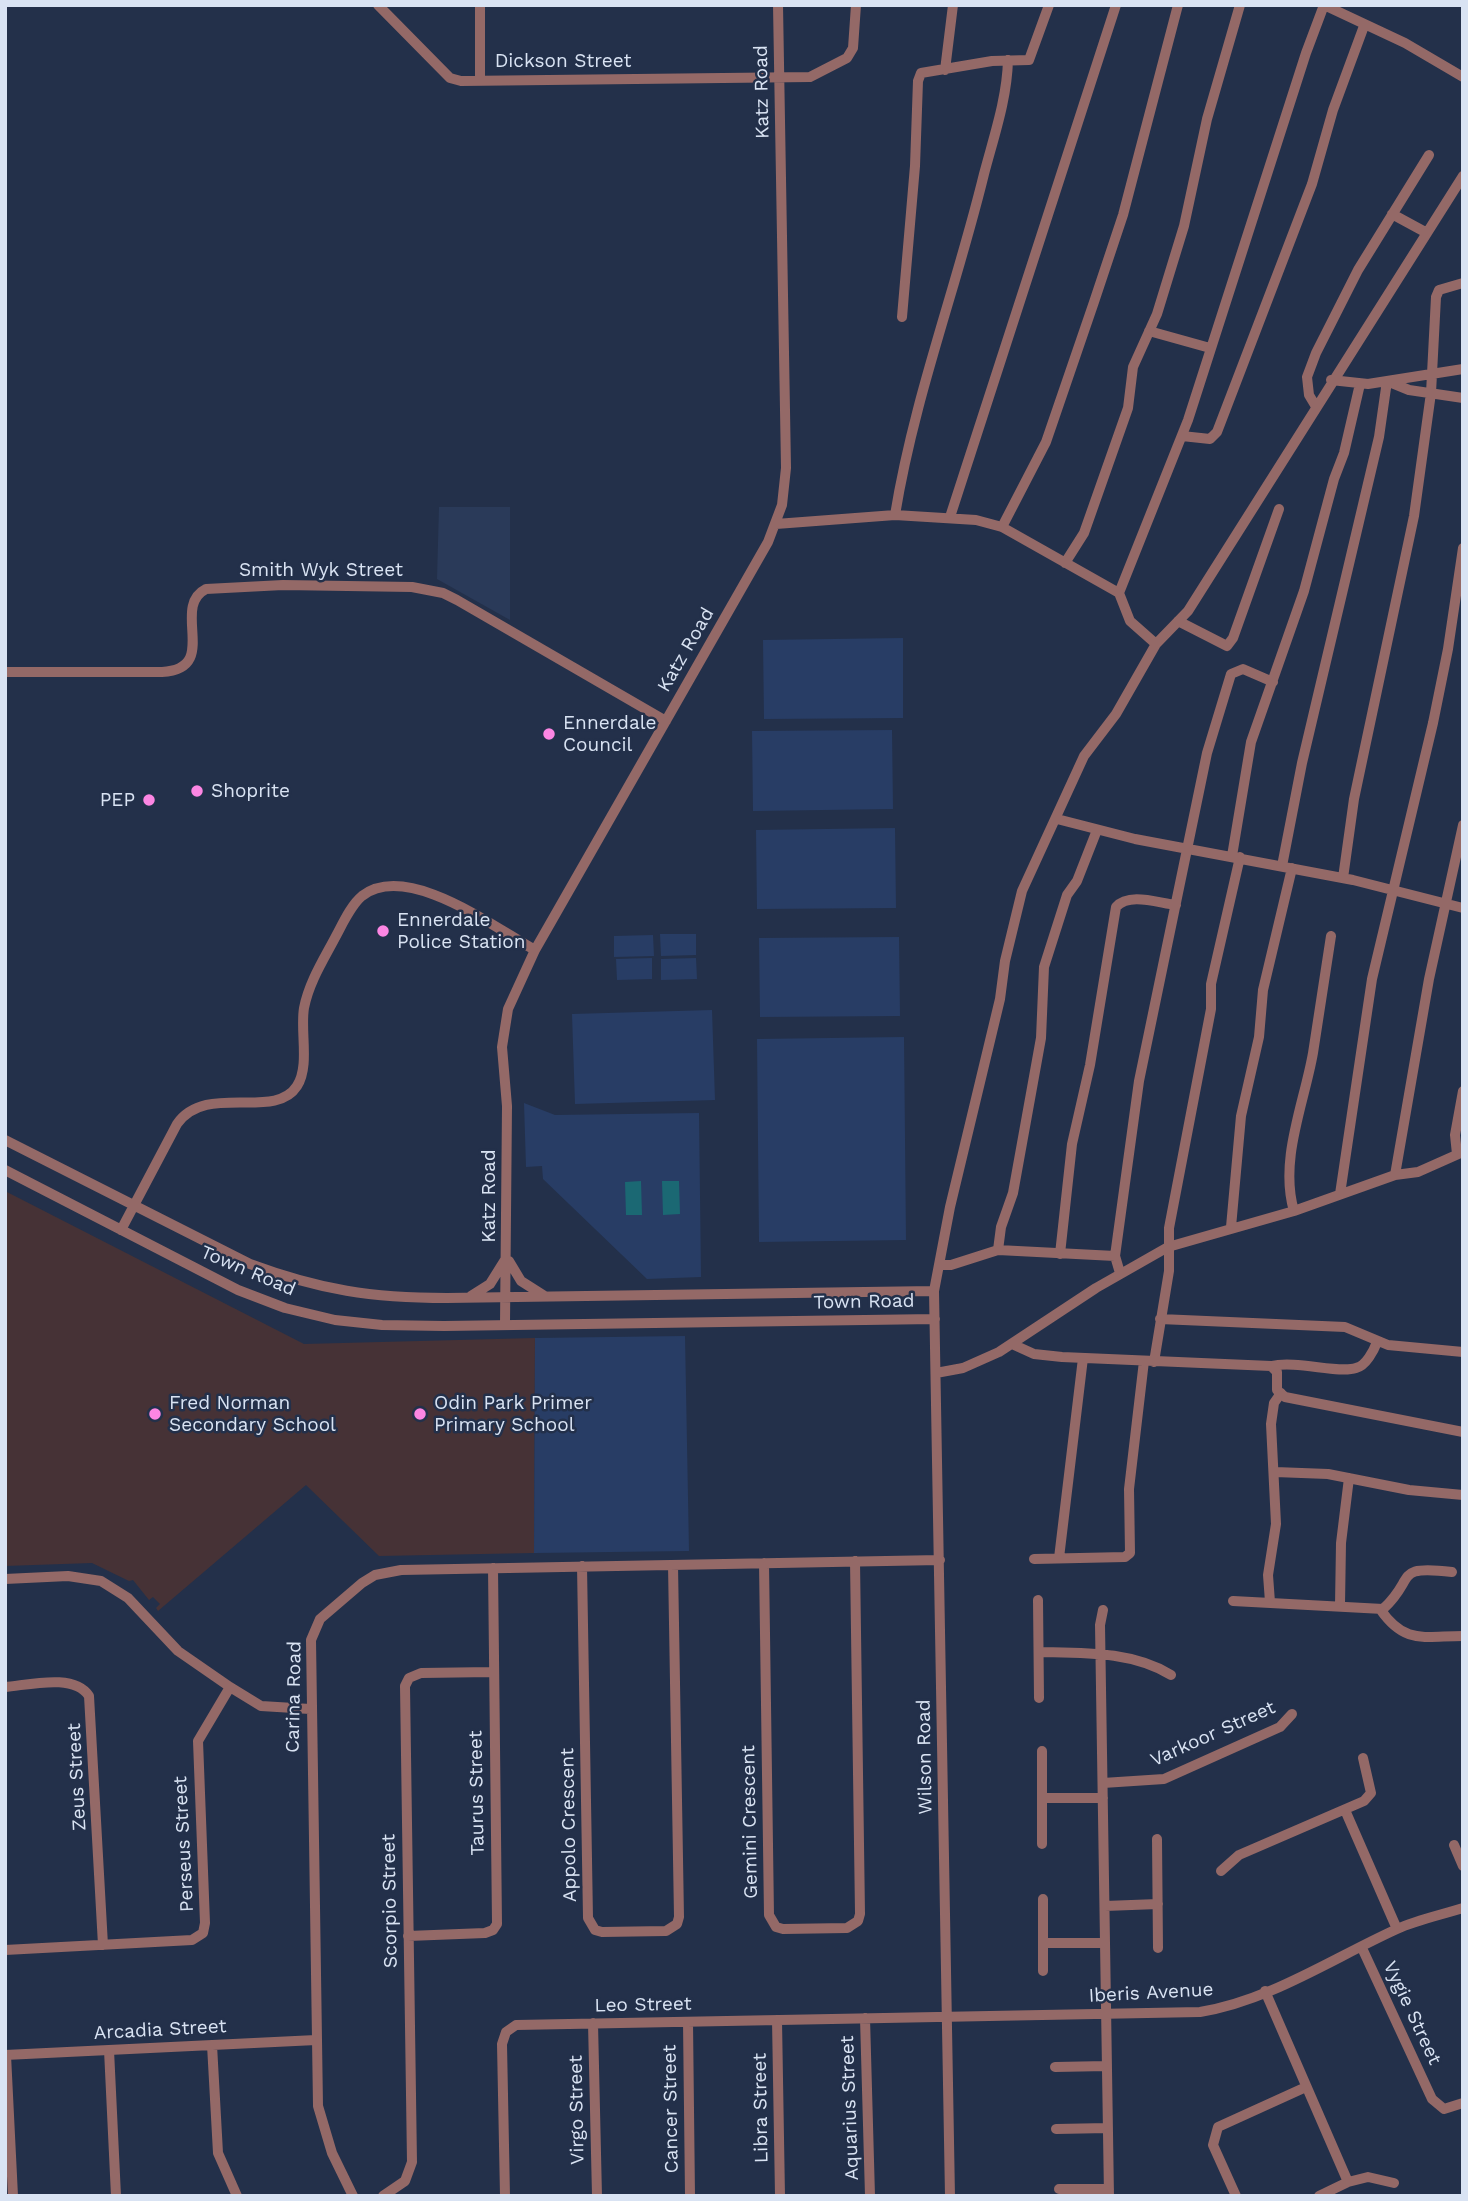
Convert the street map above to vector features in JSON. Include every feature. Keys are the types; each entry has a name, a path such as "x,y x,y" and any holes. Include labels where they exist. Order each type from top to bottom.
{"street":[{"name":"Dickson Street","path":"378,5 450,78 461,81 810,77 847,58 853,48 856,5"},
{"path":"480,5 480,79"},
{"name":"Katz Road","path":"505,1324 507,1106 502,1047 508,1009 535,950 776,524 786,468 778,5"},
{"path":"945,70 953,5"},
{"path":"902,317 915,166 918,81 921,73 1008,60 1029,60 1033,56 1049,5"},
{"path":"950,517 1116,5"},
{"path":"1002,527 1046,442 1119,227 1178,5"},
{"path":"1065,563 1078,547 1089,521 1128,408 1133,367 1149,331 1184,226 1207,120 1240,5"},
{"path":"1119,593 1182,436 1324,5 1405,43 1463,77"},
{"path":"1182,436 1210,439 1217,432 1312,184 1333,110 1364,26"},
{"path":"895,515 912,422 974,216 1007,87 1008,60"},
{"path":"1315,405 1309,394 1307,377 1316,353 1358,270 1429,155"},
{"path":"934,1291 958,1171 1000,999 1017,908 1084,756 1116,714 1156,645 1188,611 1331,380 1427,233 1458,195 1463,176"},
{"path":"1392,214 1427,233"},
{"path":"1343,878 1353,799 1414,516 1431,393 1436,297 1439,290 1463,283"},
{"path":"1149,331 1210,348"},
{"path":"1331,380 1360,384 1463,369"},
{"path":"1387,381 1409,390 1463,398"},
{"path":"1231,1227 1241,1116 1259,1037 1263,990 1287,867 1302,763 1379,437 1387,381"},
{"path":"1034,1559 1125,1557 1130,1553 1129,1489 1149,1362 1169,1271 1168,1247 1210,1009 1211,984 1236,857 1251,742 1304,591 1334,479 1344,453 1360,384"},
{"path":"1178,621 1227,646 1233,638 1258,576 1279,509"},
{"path":"776,524 895,515 950,517 1002,527 1119,593 1130,621 1156,645"},
{"path":"1340,1194 1357,1065 1392,890 1433,723 1448,649 1463,548"},
{"name":"Smith Wyk Street","path":"5,672 162,672 180,668 188,663 192,651 193,604 206,589 283,585 412,587 443,593 457,600 666,721"},
{"path":"1120,1273 1115,1256 1139,1081 1207,752 1231,674 1243,669 1272,682"},
{"path":"1057,819 1097,830 1343,878 1463,908"},
{"path":"1395,1175 1396,1156 1463,825"},
{"path":"998,1250 1001,1227 1013,1192 1041,1038 1044,967 1068,895 1077,881 1097,830"},
{"path":"121,1230 177,1124 190,1109 206,1103 281,1098 296,1088 301,1074 303,1016 308,989 340,928 362,897 386,886 422,889 535,950"},
{"path":"1060,1254 1072,1144 1090,1065 1116,907 1121,901 1131,899 1176,905"},
{"path":"1294,1211 1289,1193 1289,1170 1312,1055 1331,936"},
{"path":"936,1373 963,1368 1012,1344 1120,1273 1168,1247 1294,1211 1395,1175 1418,1172 1460,1153 1455,1135 1463,1091"},
{"name":"Town Road","path":"5,1140 250,1264 291,1279 382,1298 934,1291 935,1319 382,1325 335,1320 285,1308 238,1290 5,1170"},
{"path":"940,1265 951,1265 998,1250 1115,1256"},
{"path":"507,1255 521,1281 547,1296"},
{"path":"469,1297 495,1277 507,1255"},
{"name":"Wilson Road","path":"935,1319 950,2196"},
{"path":"1160,1319 1345,1326 1377,1342 1463,1352"},
{"path":"1012,1344 1034,1354 1083,1358 1271,1366 1307,1364 1356,1369 1364,1364 1377,1342"},
{"path":"1059,1558 1083,1358"},
{"path":"1271,1366 1277,1372 1277,1390 1307,1403 1463,1432"},
{"path":"1270,1602 1268,1575 1276,1524 1271,1424 1274,1403 1281,1393"},
{"path":"1275,1472 1349,1478 1409,1490 1463,1495"},
{"path":"1339,1605 1341,1543 1349,1478"},
{"name":"Carina Road","path":"353,2196 319,2118 310,1709 311,1640 314,1627 362,1583 386,1572 940,1560"},
{"name":"Gemini Crescent","path":"764,1563 769,1915 776,1927 783,1929 847,1928 858,1921 860,1914 855,1561"},
{"name":"Appolo Crescent","path":"582,1566 588,1918 596,1930 602,1932 666,1931 677,1924 679,1917 673,1564"},
{"name":"Taurus Street","path":"408,1936 485,1933 498,1924 492,1568"},
{"path":"1233,1601 1380,1609 1390,1602 1407,1574 1415,1569 1452,1572"},
{"path":"5,1579 86,1577 108,1585 128,1598 178,1651 230,1687 261,1706 310,1709"},
{"path":"1038,1600 1039,1698"},
{"path":"1380,1609 1391,1626 1402,1634 1463,1636"},
{"path":"1059,2189 1109,2192 1100,1654 1103,1610"},
{"path":"1039,1652 1100,1654 1149,1664 1171,1675"},
{"name":"Scorpio Street","path":"383,2196 405,2181 412,2162 406,1681 421,1673 492,1672"},
{"name":"Zeus Street","path":"5,1687 70,1683 81,1687 89,1696 103,1945"},
{"name":"Perseus Street","path":"5,1950 192,1940 203,1933 205,1923 198,1741 230,1687"},
{"name":"Varkoor Street","path":"1103,1783 1164,1779 1280,1727 1292,1714"},
{"path":"1042,1751 1042,1844"},
{"path":"1221,1871 1239,1855 1364,1801 1371,1793 1363,1758"},
{"path":"1042,1798 1103,1798"},
{"path":"1345,1810 1397,1929"},
{"path":"1157,1839 1158,1948"},
{"path":"1454,1845 1463,1866"},
{"path":"1043,1899 1043,1970"},
{"path":"1105,1906 1158,1904"},
{"name":"Iberis Avenue","path":"947,2017 1200,2012 1265,1991 1363,1948 1397,1929 1463,1908"},
{"path":"1043,1943 1105,1943"},
{"name":"Vygie Street","path":"1363,1948 1432,2099 1444,2109 1463,2104"},
{"path":"1265,1991 1348,2182"},
{"name":"Leo Street","path":"506,2196 502,2044 506,2032 522,2024 947,2017"},
{"name":"Aquarius Street","path":"865,2018 870,2196"},
{"name":"Libra Street","path":"777,2020 780,2196"},
{"name":"Cancer Street","path":"688,2021 690,2196"},
{"name":"Virgo Street","path":"593,2023 597,2196"},
{"name":"Arcadia Street","path":"6,2055 316,2040"},
{"path":"212,2045 218,2153 237,2196"},
{"path":"109,2050 116,2196"},
{"path":"6,2055 13,2196"},
{"path":"1055,2067 1107,2066"},
{"path":"1236,2196 1213,2145 1218,2127 1306,2087"},
{"path":"1056,2129 1108,2127"},
{"path":"1320,2196 1348,2182 1368,2177 1394,2183"}],"shaded area":[{"path":"439,507 510,507 510,620 437,579"},
{"path":"903,638 903,718 764,719 763,640"},
{"path":"892,730 893,809 753,811 752,731"},
{"path":"895,828 896,908 757,909 756,830"},
{"path":"660,934 696,934 696,955 661,956"},
{"path":"653,935 654,956 614,957 614,936"},
{"path":"899,937 900,1016 760,1017 759,938"},
{"path":"652,958 652,979 617,980 616,959"},
{"path":"696,958 697,979 661,980 661,959"},
{"path":"712,1010 715,1100 575,1104 572,1014"},
{"path":"904,1037 906,1240 759,1242 757,1039"},
{"path":"524,1103 555,1115 699,1113 701,1277 647,1279 543,1179 542,1166 526,1167"},
{"path":"641,1181 642,1215 626,1215 625,1182"},
{"path":"662,1181 679,1181 680,1214 663,1215"},
{"name":"Fred Norman Secondary School","path":"5,1191 304,1344 535,1338 534,1553 379,1556 306,1485 158,1611 156,1608 160,1604 153,1597 149,1600 133,1580 129,1581 92,1563 5,1566"},
{"path":"685,1336 689,1551 534,1553 535,1338"}],"place":[{"name":"Ennerdale Council","path":"549,734"},
{"name":"Shoprite","path":"197,791"},
{"name":"PEP","path":"149,800"},
{"name":"Ennerdale Police Station","path":"383,931"},
{"name":"Fred Norman Secondary School","path":"155,1414"},
{"name":"Odin Park Primer Primary School","path":"420,1414"}]}
